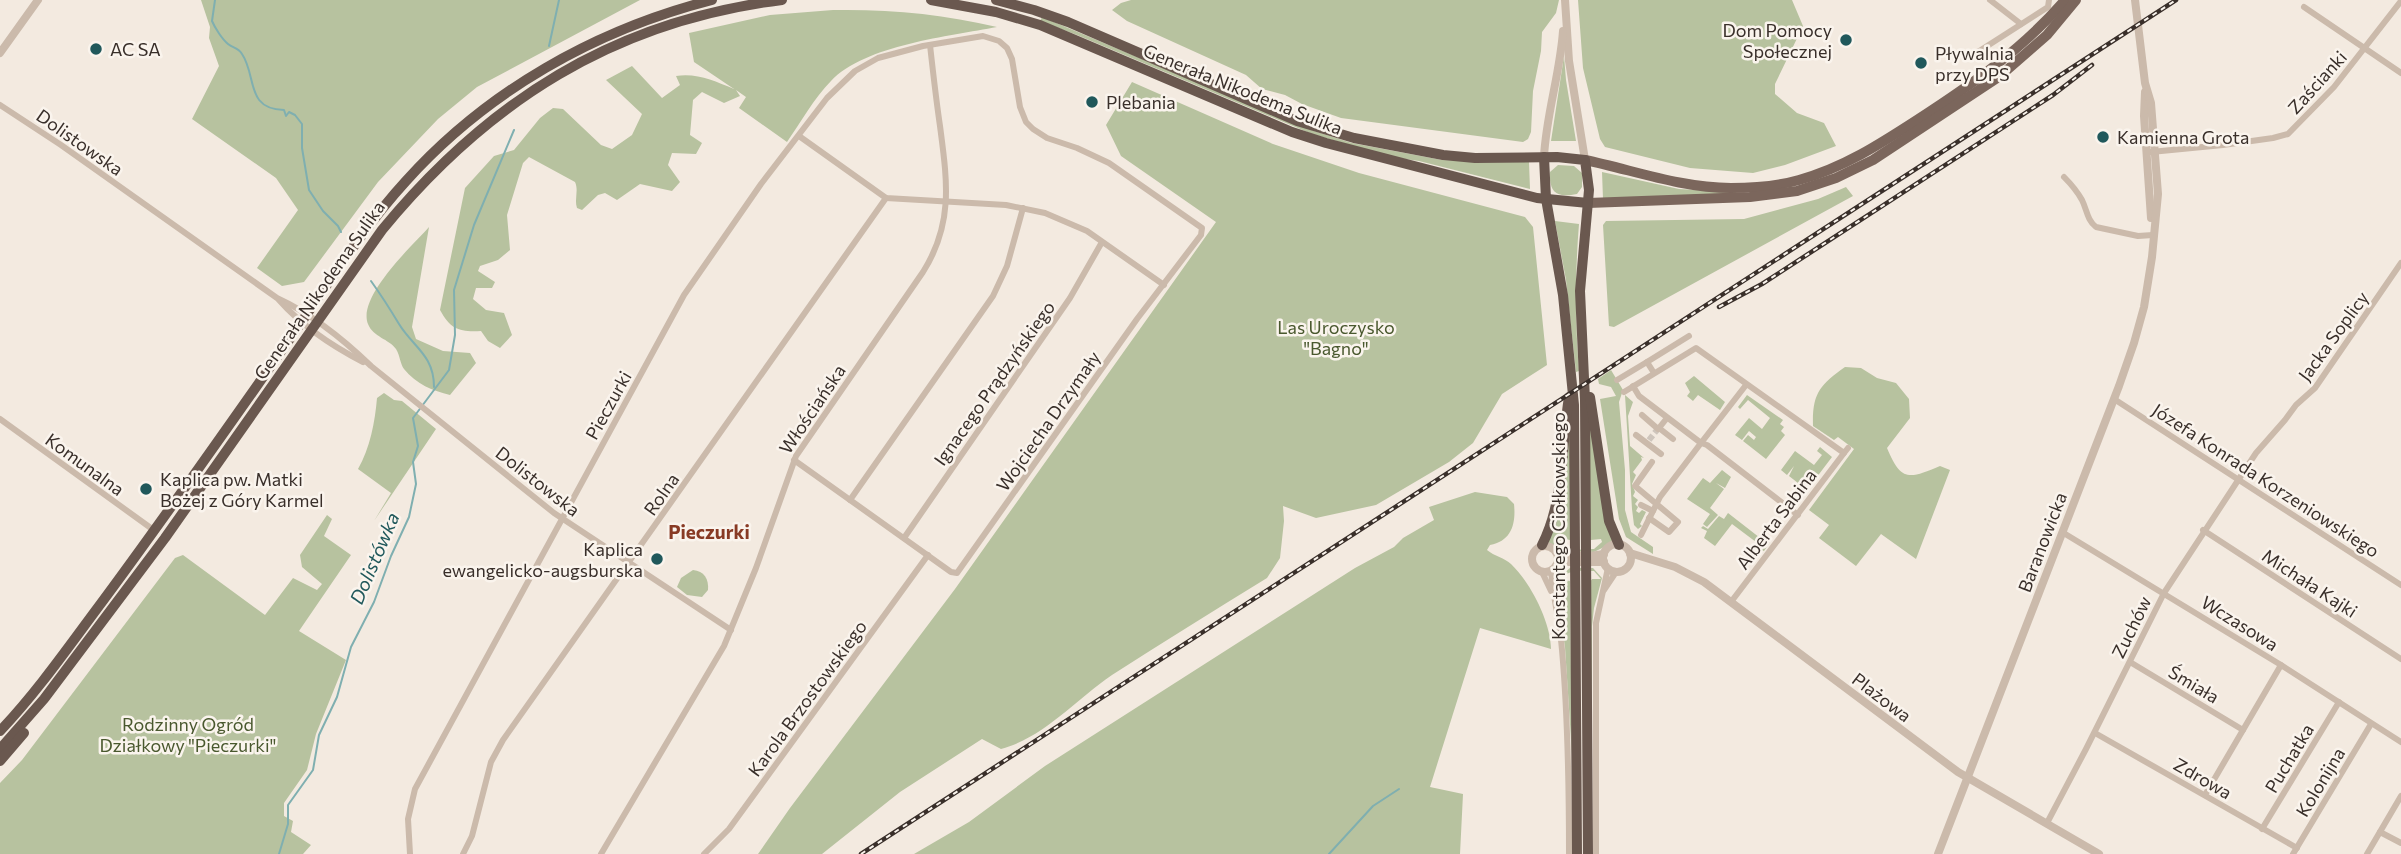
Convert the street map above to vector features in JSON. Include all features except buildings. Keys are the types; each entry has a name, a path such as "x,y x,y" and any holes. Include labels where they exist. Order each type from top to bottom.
{"highway":[{"name":"Generała Nikodema Sulika","path":"0,731 50,670 155,531 373,220 405,181 493,103 546,67 610,34 648,19 712,0"},
{"name":"Generała Nikodema Sulika","path":"0,749 77,656 173,528 382,229 451,153 539,87 598,53 725,5 782,0"},
{"name":"Generała Nikodema Sulika","path":"931,0 1018,18 1076,39 1303,136 1546,199 1588,203"},
{"name":"Generała Nikodema Sulika","path":"996,0 1034,10 1086,29 1289,117 1335,133 1381,145 1443,155 1585,160"},
{"path":"1018,18 1034,17 1037,12 1034,10"},
{"path":"1544,157 1546,199 1563,295 1572,378 1609,521 1619,545"},
{"path":"1542,545 1556,509 1584,372 1581,282 1589,190 1585,160"},
{"name":"Konstantego Ciołkowskiego","path":"1579,403 1588,854"},
{"name":"Konstantego Ciołkowskiego","path":"1577,854 1581,575"},
{"path":"0,761 55,694 77,656"},
{"path":"0,722 50,670"}],"main road":[{"path":"1585,160 1713,187 1750,187 1800,180 1851,161 1991,70 2032,35 2065,0"},
{"path":"1588,203 1750,197 1797,191 1836,178 1873,160 2006,71 2047,36 2076,0"}],"street":[{"path":"0,52 38,0"},
{"path":"1544,157 1562,43 1564,0"},
{"path":"1564,0 1569,61 1585,160"},
{"path":"1990,0 2021,24"},
{"path":"1970,57 2048,7 2049,0"},
{"name":"Baranowicka","path":"1938,854 2114,399 2144,307 2153,235 2151,153 2144,116 2145,83 2135,0"},
{"name":"Zaścianki","path":"2151,153 2261,140 2288,134 2333,87 2401,1"},
{"path":"2304,7 2401,73"},
{"name":"Wojciecha Drzymały","path":"928,555 957,573 1203,230 1109,163 1047,138 1033,129 1023,116 1012,59 1004,44 983,36 930,45"},
{"name":"Pieczurki","path":"410,854 408,819 415,789 684,295 743,208 827,97 855,71 889,54 930,45"},
{"name":"Włościańska","path":"601,854 724,646 756,568 794,460 929,263 940,238 947,201 946,171 930,45"},
{"name":"Dolistowska","path":"1,107 54,139 371,366 563,520 731,630"},
{"path":"799,136 886,198 1023,208 1070,223 1164,285"},
{"path":"2064,177 2075,187 2090,222 2096,227 2138,236 2153,235"},
{"name":"Rolna","path":"463,854 472,836 487,775 497,751 886,198"},
{"path":"850,500 993,296 1007,266 1023,208"},
{"name":"Ignacego Prądzyńskiego","path":"904,538 1070,298 1102,242"},
{"name":"Jacka Soplicy","path":"2256,453 2296,405 2315,388 2401,263"},
{"path":"1617,380 1689,336"},
{"path":"1624,392 1696,348 1746,385 1660,496 1641,535"},
{"path":"1647,362 1654,373"},
{"name":"Alberta Sabina","path":"1731,602 1846,451 1746,385"},
{"path":"1633,386 1639,396 1667,418 1707,445 1798,515"},
{"name":"Józefa Konrada Korzeniowskiego","path":"2114,399 2401,585"},
{"path":"1642,415 1673,439"},
{"path":"1658,429 1667,418"},
{"name":"Komunalna","path":"0,419 155,531"},
{"path":"1636,435 1661,454"},
{"name":"Zuchów","path":"2047,823 2164,593 2256,453"},
{"path":"794,460 928,555"},
{"path":"1652,461 1635,486 1653,511"},
{"path":"1641,505 1653,511"},
{"name":"Michała Kajki","path":"2203,530 2401,659"},
{"name":"Wczasowa","path":"2062,532 2281,665 2401,743"},
{"path":"1552,570 1542,572 1536,569 1531,557 1535,549 1542,545 1552,547 1558,558"},
{"path":"1558,558 1608,564 1624,570 1630,558 1624,546 1610,547 1608,564 1596,623 1596,854"},
{"name":"Karola Brzostowskiego","path":"704,854 729,829 928,555"},
{"path":"1558,558 1552,570 1553,596 1563,656 1569,751 1569,854"},
{"name":"Plażowa","path":"1630,558 1685,571 1731,602 1938,758 1969,779 2099,854"},
{"path":"1542,572 1553,596"},
{"name":"Śmiała","path":"2130,662 2243,730"},
{"path":"2205,795 2281,665"},
{"name":"Puchatka","path":"2262,829 2339,702"},
{"name":"Kolonijna","path":"2295,851 2371,724"},
{"name":"Zdrowa","path":"2095,733 2205,795 2295,851"},
{"path":"2367,854 2401,796"},
{"path":"2381,831 2401,843"}],"green space":[{"path":"201,0 640,0 477,87 438,119 378,182 304,282 282,286 257,268 298,210 276,178 192,119 219,66 209,38 210,27"},
{"path":"1131,0 1559,0 1556,13 1542,32 1533,91 1531,132 1523,142 1341,118 1302,104 1285,95 1262,89 1246,75 1127,21 1112,10"},
{"path":"1578,0 1792,0 1803,26 1775,84 1775,94 1797,113 1824,123 1836,146 1785,165 1753,173 1690,168 1605,147 1600,139 1583,68"},
{"path":"833,10 916,13 997,27 886,50 846,69 819,95 787,142 739,108 746,97 736,90 740,96 724,103 702,92 693,100 690,135 702,143 696,154 672,153 668,165 680,182 672,191 640,184 617,200 605,193 598,195 582,210 577,208 575,182 529,157 523,163 507,215 510,250 498,260 480,266 478,271 495,282 492,288 476,288 473,299 486,310 504,313 512,335 500,348 488,341 481,331 462,330 448,322 440,310 465,188 494,156 514,150 540,118 553,108 563,109 601,145 612,149 632,135 642,114 606,80 632,66 662,98 680,85 676,76 684,75 699,77 734,89 694,62 689,33 770,15"},
{"path":"1042,17 1314,131 1352,143 1442,160 1529,162 1530,189 1419,161 1391,157 1312,134 1040,21"},
{"path":"1564,56 1576,141 1551,141"},
{"name":"Las Uroczysko \"Bagno\"","path":"1132,82 1273,144 1359,173 1525,217 1533,227 1547,365 1502,394 1473,443 1449,462 1376,505 1316,518 1283,506 1280,558 1267,578 1112,675 1032,736 1001,749 982,739 900,792 822,854 758,854 955,589 1216,222 1121,156 1106,125"},
{"path":"1558,165 1574,166 1582,173 1582,187 1577,194 1559,194 1553,189 1550,172"},
{"path":"1602,172 1679,189 1736,194 1603,199"},
{"path":"1846,187 1853,196 1614,327 1609,326 1603,225 1606,221 1744,219 1818,199"},
{"path":"1555,221 1579,224 1576,297 1579,371 1576,372 1566,280"},
{"path":"429,227 412,327 416,339 443,351 470,353 476,363 450,395 431,389 414,379 403,367 396,349 368,324 370,300 378,286"},
{"path":"1845,367 1861,368 1877,378 1896,383 1909,399 1910,418 1887,448 1902,472 1913,475 1940,466 1950,470 1916,559 1881,534 1856,566 1819,538 1829,525 1809,510 1854,449 1838,437 1834,440 1813,426 1814,405 1819,391"},
{"path":"1611,370 1623,390 1619,402 1625,470 1625,510 1631,532 1653,547 1653,554 1626,537 1619,519 1600,399 1616,396 1611,387 1599,384 1598,379"},
{"path":"1694,376 1725,402 1720,410 1698,395 1693,401 1687,396 1690,392 1685,383"},
{"path":"384,393 394,400 402,401 436,429 374,521 391,493 358,469 371,435 377,398"},
{"path":"1625,395 1633,402 1628,416 1630,446 1644,458 1641,457 1642,460 1633,472 1636,475 1632,484 1635,492 1633,496 1638,500 1635,504 1638,507 1636,511 1646,512 1640,524 1642,526 1638,529 1634,525 1632,509"},
{"path":"1747,395 1783,420 1780,424 1784,427 1781,431 1785,435 1766,459 1743,441 1748,435 1754,440 1756,437 1749,431 1742,440 1735,435 1749,418 1762,429 1770,418 1748,400 1740,409 1738,407"},
{"path":"1589,401 1614,542 1594,552 1562,551 1548,542 1571,412 1570,540 1560,538 1565,546 1573,550 1594,549 1602,542 1601,539 1591,540 1590,534"},
{"path":"1820,447 1832,457 1807,490 1789,476 1794,466 1787,475 1781,470 1795,451 1814,465 1822,455 1817,451"},
{"path":"1722,470 1731,477 1725,488 1716,483 1724,489 1710,508 1718,515 1707,527 1703,524 1710,514 1687,499 1703,478 1710,483"},
{"path":"1475,492 1507,497 1514,504 1511,530 1503,540 1490,545 1487,550 1509,562 1526,582 1544,616 1551,649 1480,628 1430,787 1463,794 1460,854 914,854 969,822 1045,766 1355,568 1394,547 1403,538 1434,520 1429,507"},
{"path":"1728,513 1764,541 1766,539 1770,542 1764,551 1757,549 1756,542 1732,524 1715,546 1704,538 1707,531 1701,528 1703,526 1708,529 1719,516 1724,519"},
{"name":"Rodzinny Ogród Działkowy \"Pieczurki\"","path":"327,515 332,519 324,536 351,555 299,631 346,660 316,734 307,770 284,803 284,816 293,821 291,832 311,845 303,854 0,854 0,783 22,760 175,558 183,555 265,615 293,578 317,590 322,584 302,567 300,555"},
{"path":"1570,568 1593,568 1602,578 1592,626 1592,767 1590,582 1592,579 1601,579 1594,571 1580,571 1571,572 1562,580 1570,581 1572,755 1565,647 1555,581"},
{"path":"693,570 703,574 708,582 708,590 702,597 687,595 677,587 681,578"}],"waterway":[{"name":"Dolistówka","path":"215,0 212,21 226,42 242,54 258,98 263,104 284,110 286,116 289,112 295,115 302,124 302,148 309,190 341,232"},
{"path":"549,46 559,0"},
{"name":"Dolistówka","path":"279,854 288,824 288,805 313,770 319,735 337,697 351,647 374,602 409,517 416,484 413,462 418,446 413,418 449,370 455,335 454,290 474,225 514,130"},
{"name":"Dolistówka","path":"371,281 405,332 427,359 434,387"},
{"path":"1329,854 1373,806 1399,789"}],"tunnel":[{"path":"1649,440 1657,430"}],"railway":[{"path":"861,854 2176,0"},
{"path":"1719,307 1762,284 2053,95 2092,65"}],"place":[{"name":"Dom Pomocy Społecznej","path":"1846,40"},
{"name":"AC SA","path":"96,49"},
{"name":"Pływalnia przy DPS","path":"1921,63"},
{"name":"Plebania","path":"1092,102"},
{"name":"Kamienna Grota","path":"2103,137"},
{"name":"Kaplica pw. Matki Bożej z Góry Karmel","path":"146,489"},
{"name":"Kaplica ewangelicko-augsburska","path":"657,559"}],"district":[{"name":"Pieczurki","path":"709,531"}]}
